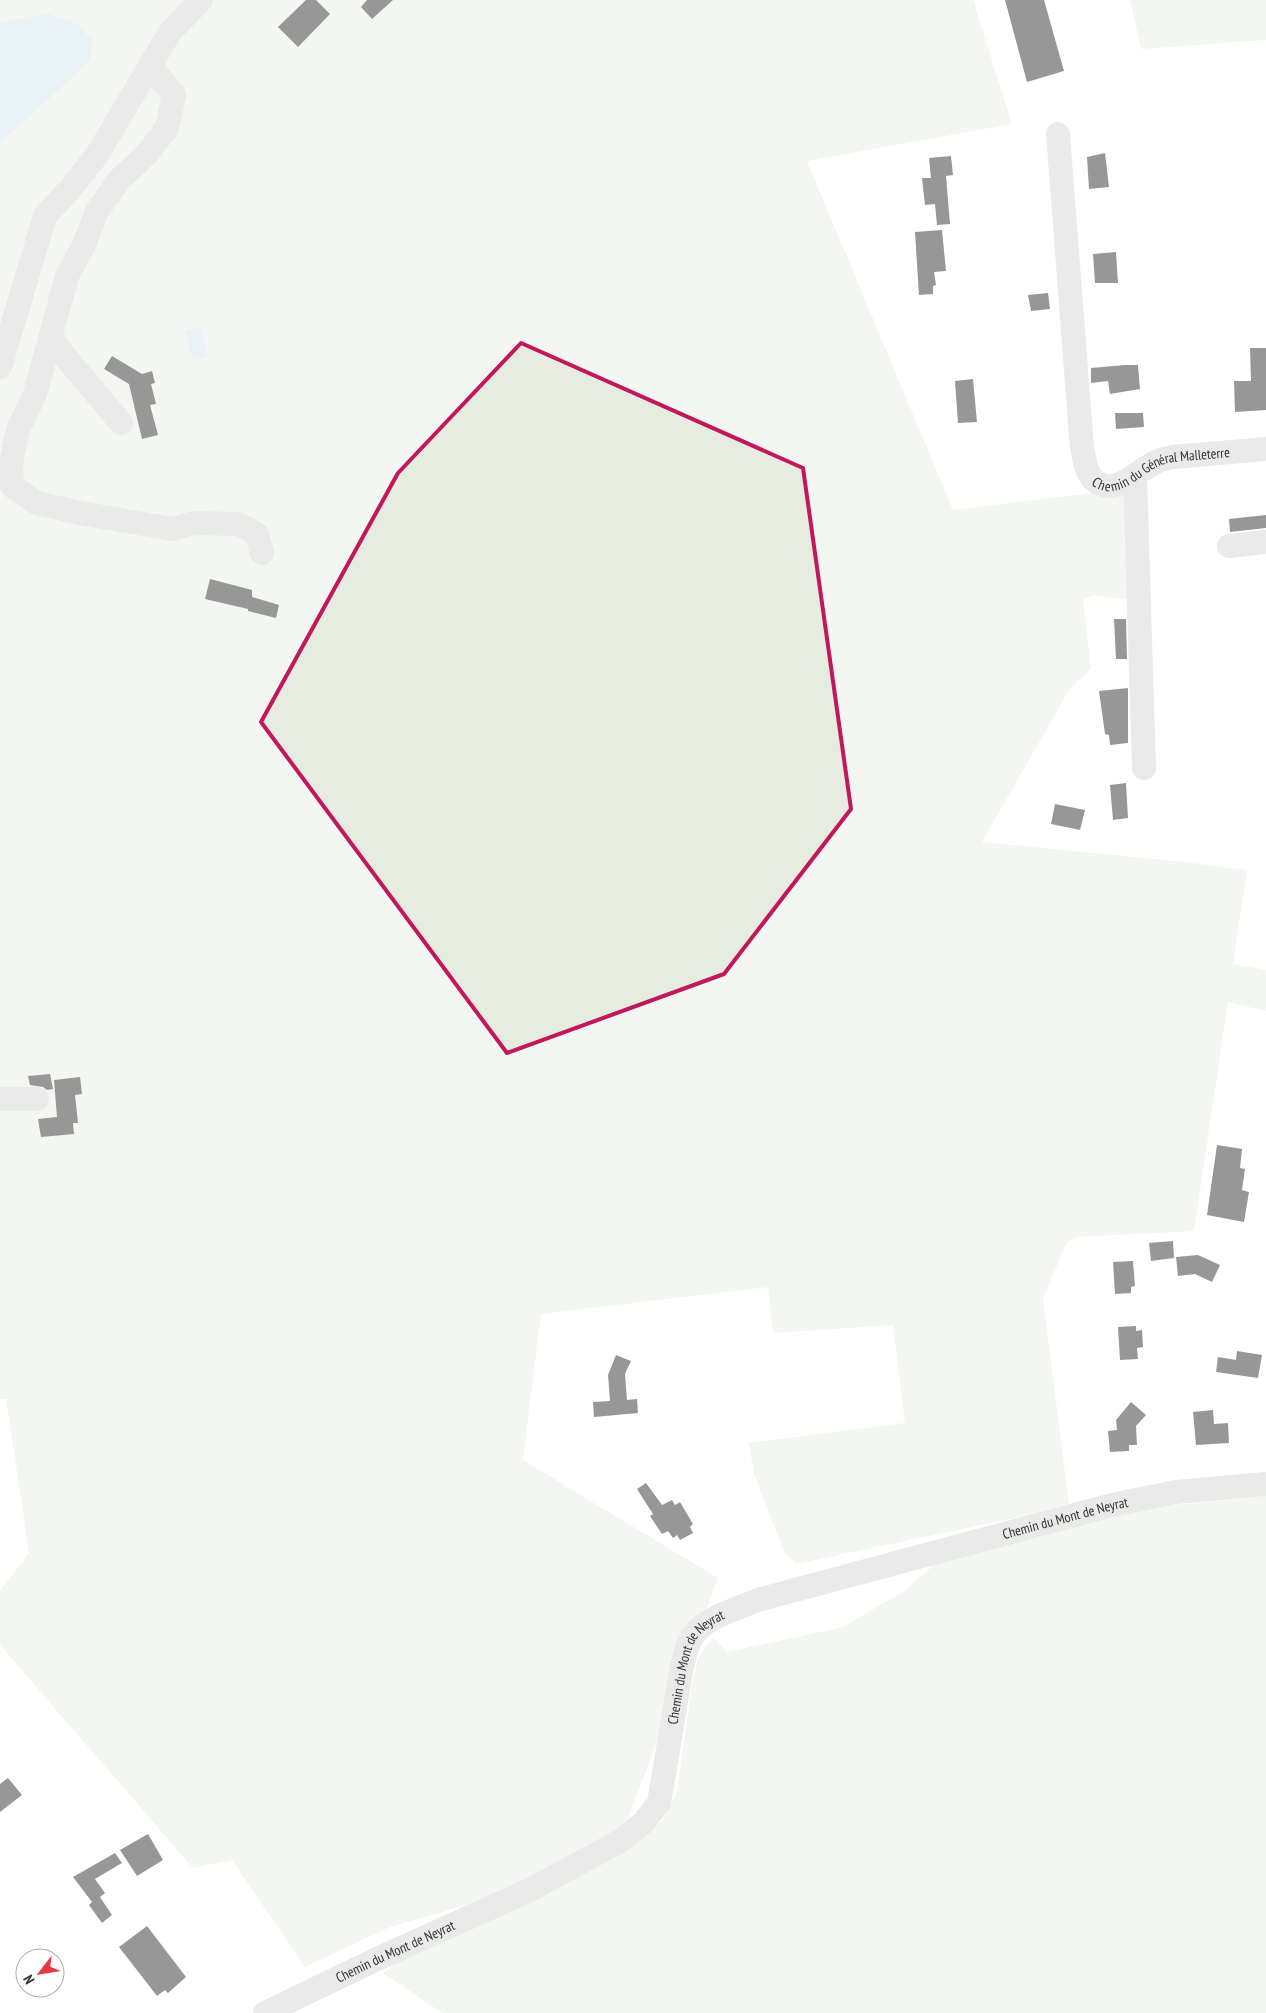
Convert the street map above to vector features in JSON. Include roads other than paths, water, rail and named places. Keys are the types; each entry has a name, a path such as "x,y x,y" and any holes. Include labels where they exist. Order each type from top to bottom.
{"street":[{"path":"0,367 45,216 70,189 97,155 170,32 201,0"},
{"path":"150,66 174,95 167,128 147,154 120,179 97,210 84,245 68,276 57,309 52,337 35,394 18,429 12,464 12,486 37,503 163,527 172,528 194,523 238,524 256,534 262,553"},
{"name":"Chemin du Général Malleterre","path":"1058,134 1082,448 1085,467 1094,482 1114,487 1158,460 1173,457 1266,449"},
{"path":"52,337 62,353 121,423"},
{"path":"1135,475 1144,768"},
{"path":"1229,546 1266,542"},
{"path":"0,1099 37,1099"},
{"name":"Chemin du Mont de Neyrat","path":"264,2013 530,1890 622,1840 644,1822 659,1802 686,1650 695,1633 713,1619 758,1600 1112,1505 1176,1492 1266,1484"}],"water":[{"path":"47,13 78,25 93,41 90,61 0,143 0,23"},
{"path":"200,327 208,356 193,360 185,331"}]}
